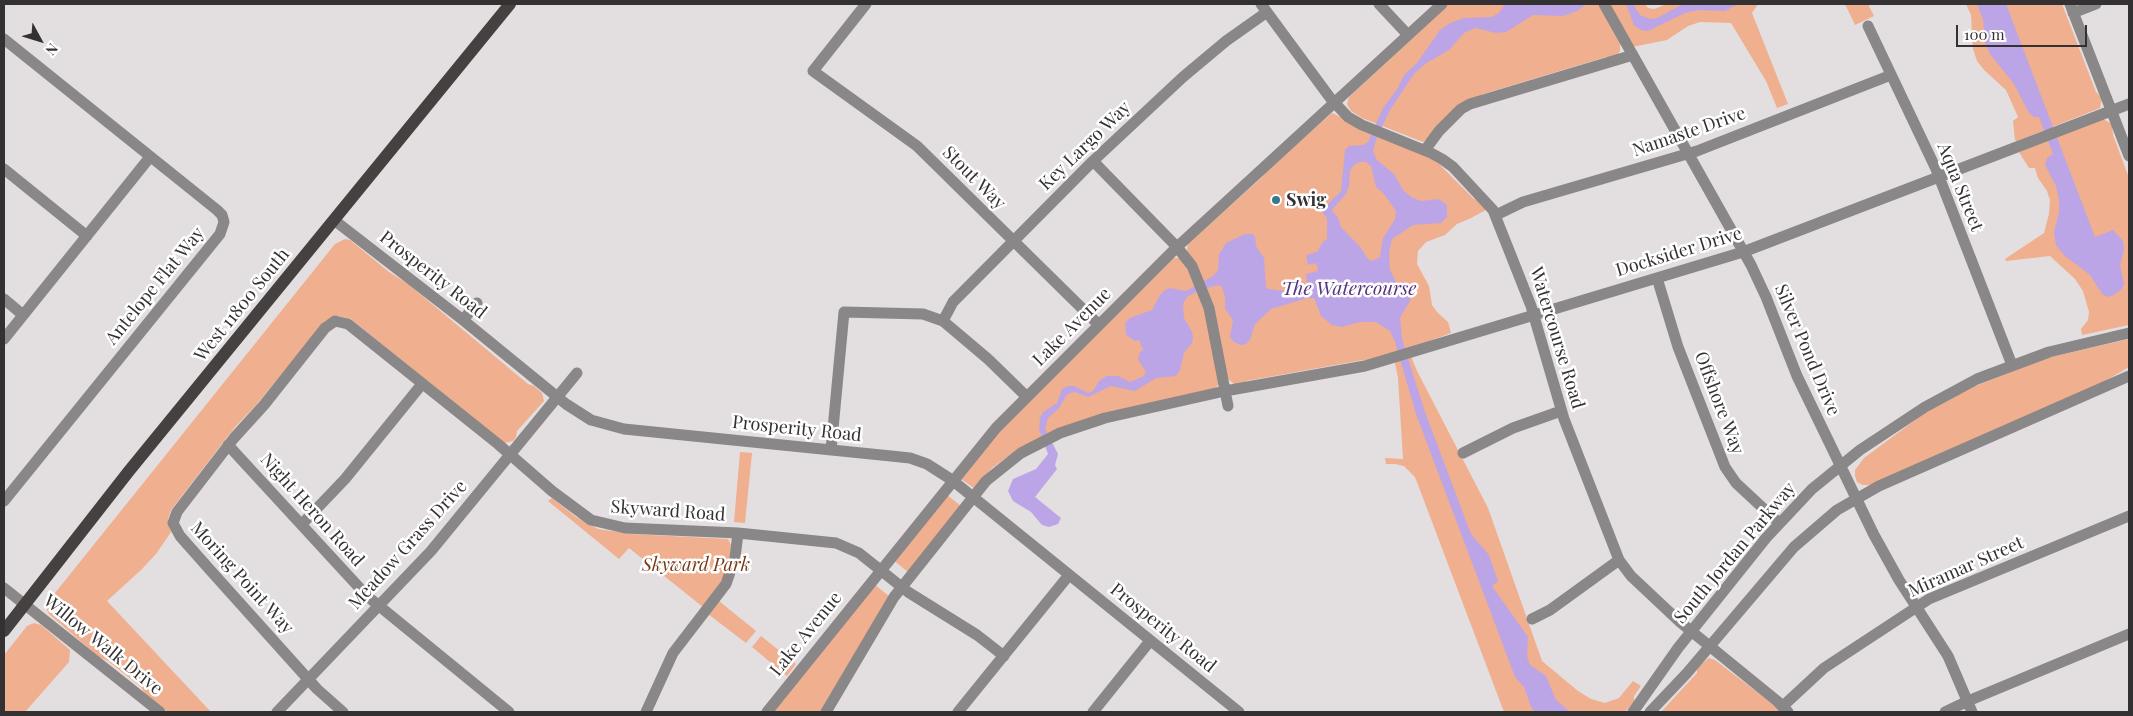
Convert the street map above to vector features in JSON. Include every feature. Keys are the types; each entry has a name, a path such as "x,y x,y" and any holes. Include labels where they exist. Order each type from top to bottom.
{"main road":[{"name":"West 11800 South","path":"4,631 135,463 510,4"}],"street":[{"name":"Stout Way","path":"866,4 813,71 917,146 1012,241 1100,324"},
{"path":"1379,4 1408,35"},
{"name":"Lake Avenue","path":"767,712 988,436 1177,247 1442,4"},
{"name":"Silver Pond Drive","path":"1604,4 1743,252 1766,297 1796,376 1840,466 1889,564 1948,656 1972,712"},
{"path":"2096,4 2072,8 2129,156"},
{"name":"Watercourse Road","path":"1264,8 1334,103 1348,117 1437,156 1453,167 1483,198 1496,215 1533,315 1561,411 1619,560 1642,587 1690,632 1785,709"},
{"name":"Key Largo Way","path":"943,321 953,302 1093,161 1183,77 1264,8"},
{"name":"Aqua Street","path":"1868,26 1939,177 2012,365"},
{"name":"Antelope Flat Way","path":"4,39 220,212 224,222 222,230 4,501"},
{"path":"1425,150 1439,131 1461,109 1470,104 1633,55"},
{"name":"Namaste Drive","path":"1496,215 1523,202 1688,153 1892,75"},
{"name":"Docksider Drive","path":"1225,391 1373,364 1743,252 2129,104"},
{"path":"4,339 150,157"},
{"path":"1093,161 1188,260 1205,298 1228,406"},
{"path":"4,169 87,236"},
{"name":"Prosperity Road","path":"334,220 586,418 613,428 910,458 927,464 952,480 1237,712"},
{"name":"Offshore Way","path":"1657,278 1678,347 1725,467 1736,483 1779,523"},
{"path":"4,299 23,315"},
{"path":"463,320 477,303"},
{"path":"831,450 844,312 923,314 943,321 988,359 1027,397"},
{"name":"Skyward Road","path":"335,321 348,324 581,514 601,524 625,528 738,533 836,543 859,553 901,587 977,635 1004,656"},
{"name":"Moring Point Way","path":"335,321 325,328 264,405 228,445 177,512 174,518 174,526 186,544 328,700 343,712"},
{"name":"South Jordan Parkway","path":"1633,712 1690,632 1779,523 1816,486 1860,450 1925,407 1959,388 2012,365 2067,346 2129,333"},
{"name":"Meadow Grass Drive","path":"277,712 431,551 577,373"},
{"path":"1650,712 1709,647 1794,547 1822,522 1856,498 2129,376"},
{"path":"302,524 345,479 422,384"},
{"path":"826,712 901,587 997,470 1034,446 1057,434 1105,418 1225,391"},
{"path":"1463,453 1513,428 1561,411"},
{"name":"Night Heron Road","path":"228,445 367,596 509,712"},
{"name":"Miramar Street","path":"1785,709 1824,668 1936,595 2129,516"},
{"path":"646,712 673,653 728,580 736,558 738,533"},
{"path":"1532,619 1550,610 1619,560"},
{"path":"958,712 1069,575"},
{"name":"Willow Walk Drive","path":"4,588 157,711"},
{"path":"1945,712 2129,634"},
{"path":"1093,712 1150,641"}],"green space":[{"path":"1449,4 1598,4 1620,42 1620,51 1617,55 1609,58 1606,57 1483,94 1423,142 1362,118 1351,111 1347,104 1349,97"},
{"path":"1608,4 1645,4 1648,8 1654,9 1667,4 1758,4 1752,13 1788,104 1777,108 1766,81 1731,23 1700,22 1688,26 1667,40 1632,47"},
{"path":"1845,4 1868,4 1874,16 1855,25"},
{"path":"1966,4 2062,4 2096,92 2102,98 2100,108 2017,141 2015,140 2013,121 2018,117 2006,90 1977,61 1973,49 1971,15"},
{"path":"1332,113 1439,162 1486,210 1457,224 1445,235 1426,242 1418,251 1417,264 1429,286 1432,305 1448,322 1451,333 1408,349 1417,371 1488,508 1542,661 1578,691 1591,699 1605,703 1619,698 1633,681 1641,686 1634,696 1634,702 1625,712 1504,712 1415,477 1404,466 1386,464 1385,458 1403,459 1398,378 1393,353 1366,361 1246,381 1242,384 1234,384 1228,379 1187,250 1188,244"},
{"path":"2103,119 2112,124 2113,135 2129,178 2129,325 2082,335 2081,329 2088,320 2089,312 2083,291 2075,279 2050,256 2006,261 2005,259 2044,233 2049,214 2050,200 2047,191 2038,178 2035,168 2029,168 2019,152"},
{"path":"345,239 350,240 389,272 408,284 528,384 534,386 542,393 544,401 517,431 513,441 504,443 351,319 339,316 325,321 257,404 235,427 171,510 168,519 171,532 156,554 107,601 211,712 168,712 145,694 141,687 108,661 99,657 49,614 46,608 47,603 335,244"},
{"path":"1174,258 1180,258 1185,263 1204,309 1219,383 1216,388 1088,419 1010,455 992,468 974,488 961,479 984,445"},
{"path":"2129,339 2129,367 2100,384 1870,485 1863,485 1857,482 1855,470 1864,458 1926,412 1973,387 2047,358"},
{"path":"740,452 752,453 745,523 734,522"},
{"path":"946,494 961,506 908,572 893,560"},
{"name":"Skyward Park","path":"552,498 576,517 598,529 632,534 728,539 731,545 730,558 721,584 703,607 629,548 619,559 548,501"},
{"path":"874,584 890,597 822,712 772,712"},
{"path":"719,601 756,631 746,643 708,614"},
{"path":"34,623 41,625 70,650 69,662 25,712 4,712 4,655 27,626"},
{"path":"761,636 796,664 787,676 752,647"},
{"path":"1709,658 1715,660 1781,712 1661,712 1697,673 1697,667"}],"water":[{"name":"The Watercourse","path":"1505,4 1587,4 1577,11 1563,16 1533,15 1506,32 1496,33 1475,28 1464,33 1449,50 1425,64 1414,74 1390,110 1373,151 1377,160 1394,174 1403,190 1411,197 1421,201 1439,199 1447,205 1447,217 1441,223 1413,225 1392,239 1389,252 1390,270 1397,284 1411,299 1400,318 1402,339 1425,412 1471,534 1489,555 1498,581 1492,586 1528,637 1527,656 1530,665 1546,676 1556,700 1570,712 1535,712 1531,707 1524,687 1515,677 1416,414 1395,342 1390,331 1376,322 1360,322 1342,327 1332,325 1321,316 1314,298 1307,298 1271,309 1255,324 1250,340 1246,344 1240,345 1230,337 1233,320 1225,309 1225,297 1222,287 1218,285 1199,290 1187,297 1183,304 1184,318 1193,337 1192,343 1184,353 1180,370 1176,376 1156,378 1135,391 1111,386 1088,397 1075,392 1070,393 1059,408 1048,418 1045,429 1058,454 1055,465 1057,469 1035,497 1061,518 1058,524 1049,527 1042,525 1031,512 1013,501 1008,491 1013,479 1036,469 1048,454 1039,429 1040,418 1043,412 1057,403 1062,389 1074,386 1088,393 1093,391 1100,380 1107,376 1118,376 1130,382 1144,376 1146,372 1138,359 1140,352 1143,350 1139,340 1135,341 1126,335 1125,323 1130,318 1152,310 1165,290 1170,288 1186,291 1213,276 1218,270 1219,254 1226,243 1245,234 1253,234 1256,246 1264,258 1266,287 1268,289 1286,291 1308,286 1306,274 1318,271 1316,263 1308,265 1306,255 1317,252 1327,239 1327,218 1321,211 1341,191 1345,150 1349,146 1363,145 1368,142 1383,108 1398,88 1404,75 1417,63 1440,30 1450,23 1464,18 1492,17 1499,13","holes":["1366,162 1371,166 1376,187 1384,194 1396,211 1395,219 1383,238 1380,257 1372,261 1367,258 1361,248 1341,227 1338,218 1332,210 1346,194 1349,186 1350,171 1354,165"]},
{"path":"1626,4 1633,4 1640,15 1650,19 1657,18 1683,4 1738,4 1725,11 1699,10 1685,13 1648,31 1641,30 1634,25"},
{"path":"1977,4 2006,4 2095,237 2113,230 2123,241 2124,250 2120,265 2124,284 2121,290 2114,295 2108,297 2102,294 2090,275 2065,256 2056,245 2054,232 2059,212 2059,199 2056,186 2045,165 2047,158 2053,154 2039,117 2034,117 2029,113 2014,84 1990,54 1985,43 1983,19"}],"place":[{"name":"Swig","path":"1276,200"}]}
